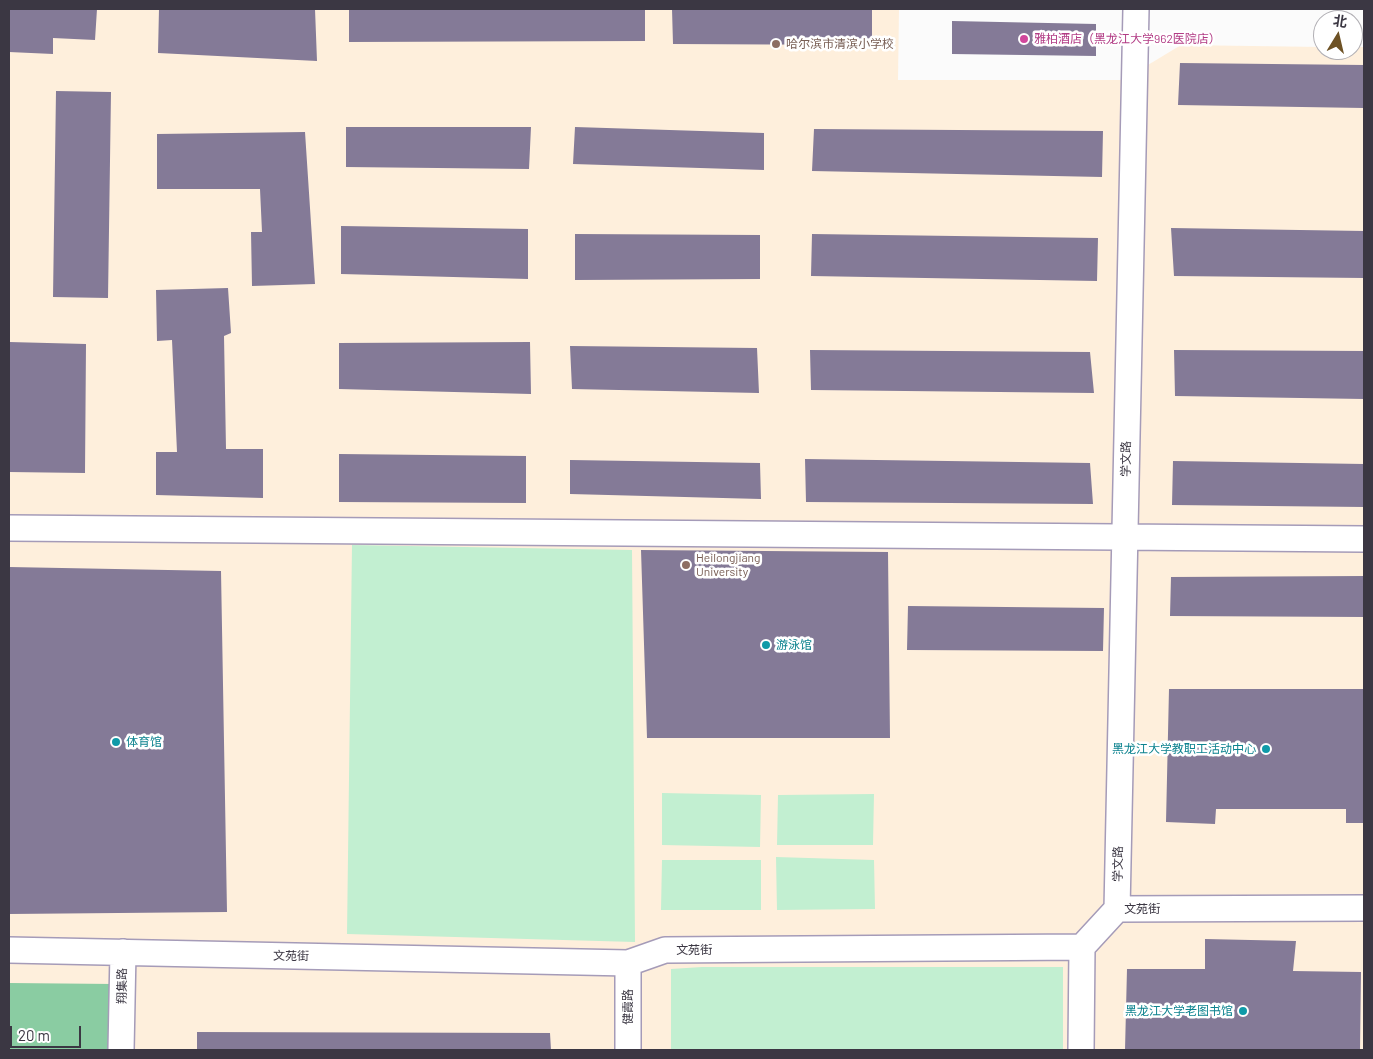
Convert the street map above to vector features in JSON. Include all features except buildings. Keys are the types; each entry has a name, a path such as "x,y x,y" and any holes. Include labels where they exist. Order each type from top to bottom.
{"street":[{"name":"学文路","path":"1117,909 1136,9"},
{"path":"9,528 1364,540"},
{"name":"文苑街","path":"9,950 628,963 665,950 1082,947 1117,909 1364,908"},
{"path":"1082,947 1082,1050"},
{"name":"翔集路","path":"122,1050 123,952"},
{"name":"健霞路","path":"628,963 628,1050"}],"shaded area":[{"name":"Heilongjiang University","path":"9,9 899,9 898,80 1123,80 1181,45 1313,47 1313,60 1363,60 1364,47 1364,1050 9,1050"}],"green space":[{"path":"352,545 632,550 635,942 347,934"},
{"path":"662,793 761,795 760,847 662,845"},
{"path":"874,794 873,845 777,845 778,795"},
{"path":"776,857 874,860 875,909 777,910"},
{"path":"662,860 761,860 761,910 661,910"},
{"path":"702,967 1063,967 1063,1050 671,1050 671,969"},
{"path":"9,983 115,984 113,1050 9,1050"}],"place":[{"name":"雅柏酒店（黑龙江大学962医院店）","path":"1024,39"},
{"name":"哈尔滨市清滨小学校","path":"776,44"},
{"name":"Heilongjiang University","path":"686,565"},
{"name":"游泳馆","path":"766,645"},
{"name":"体育馆","path":"116,742"},
{"name":"黑龙江大学教职工活动中心","path":"1266,749"},
{"name":"黑龙江大学老图书馆","path":"1243,1011"}]}
